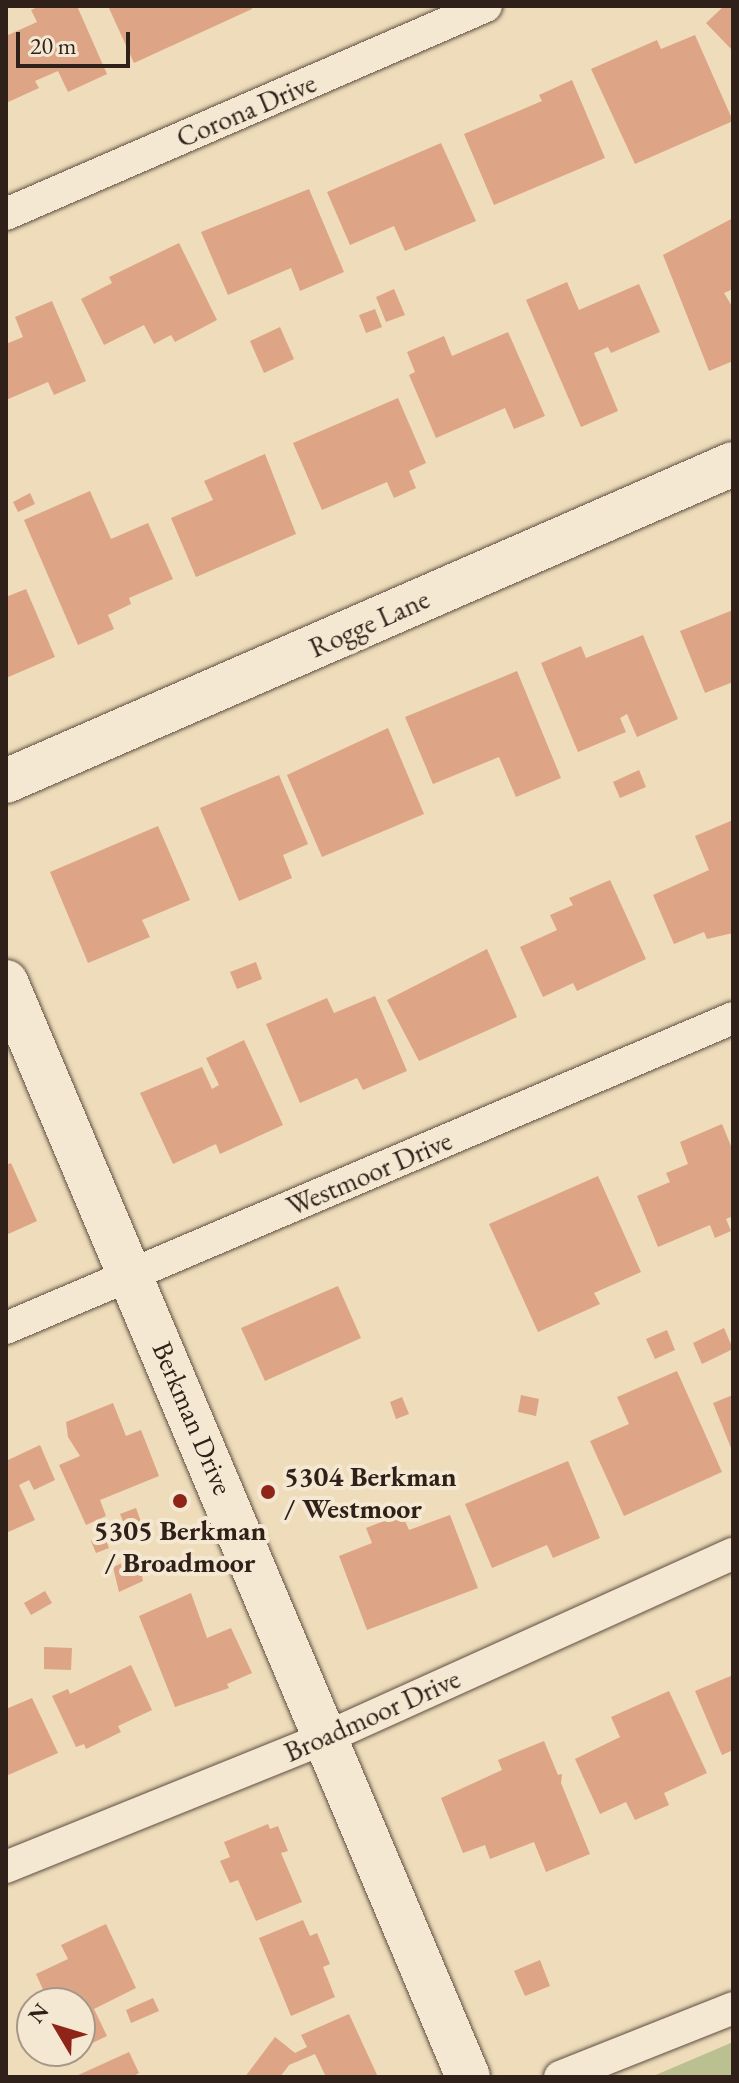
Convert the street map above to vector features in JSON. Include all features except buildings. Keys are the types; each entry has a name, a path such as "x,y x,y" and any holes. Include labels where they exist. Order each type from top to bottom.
{"street":[{"name":"Corona Drive","path":"6,214 486,6"},
{"name":"Rogge Lane","path":"6,781 733,464"},
{"name":"Berkman Drive","path":"6,982 132,1272 468,2077"},
{"name":"Westmoor Drive","path":"6,1328 733,1018"},
{"name":"Broadmoor Drive","path":"6,1867 327,1737 733,1554"},
{"path":"560,2077 733,2008"}],"green space":[{"path":"733,2042 733,2077 651,2077 705,2054"}],"place":[{"name":"5304 Berkman / Westmoor","path":"268,1492"},
{"name":"5305 Berkman / Broadmoor","path":"180,1501"}]}
